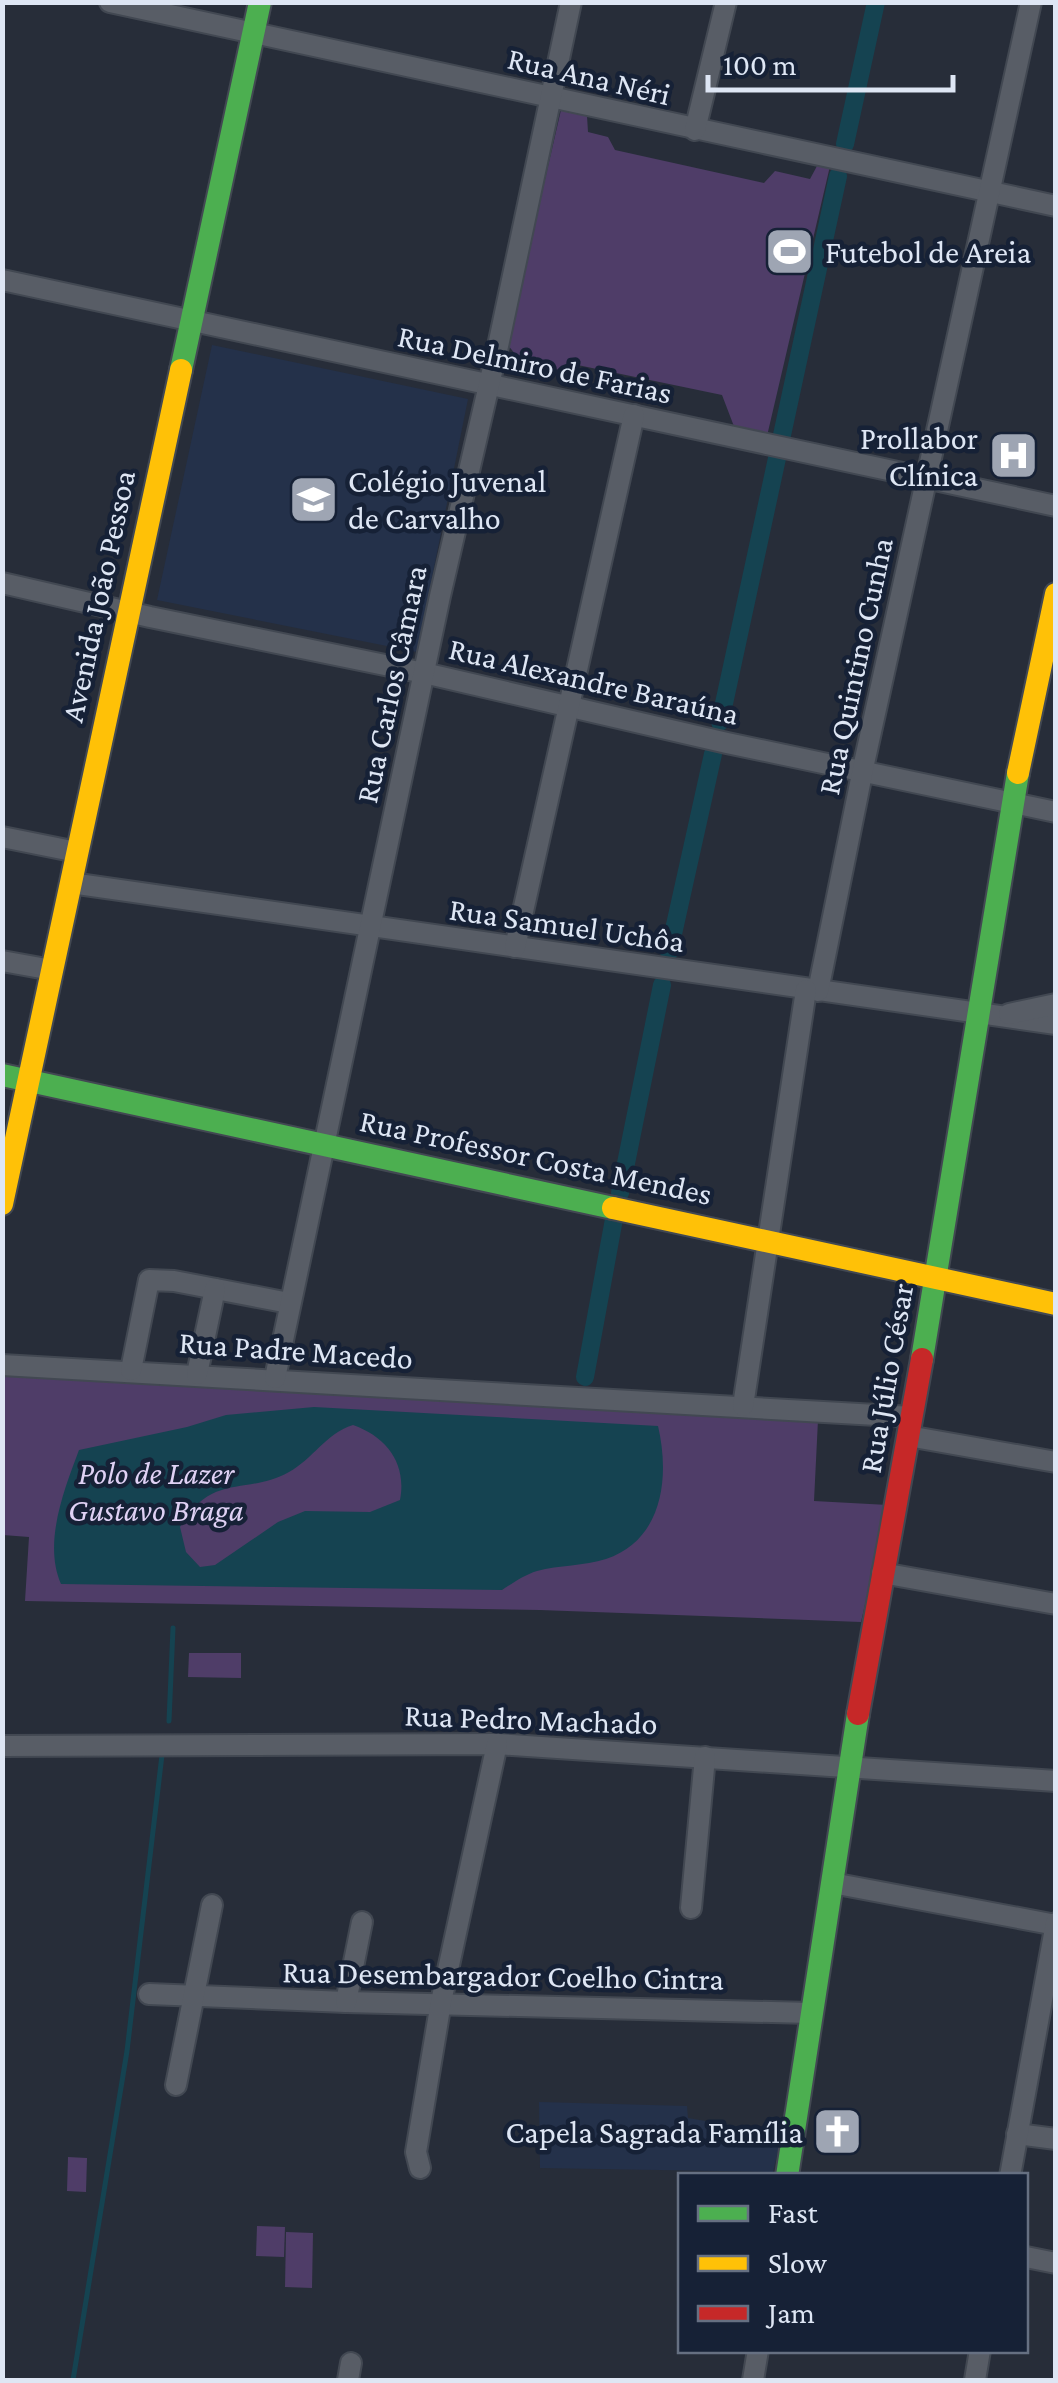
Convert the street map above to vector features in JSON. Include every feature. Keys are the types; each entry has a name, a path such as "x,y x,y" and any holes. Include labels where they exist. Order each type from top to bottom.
{"street":[{"name":"Rua Ana Néri","path":"110,2 1056,206"},
{"name":"Avenida João Pessoa","path":"2,1204 260,2"},
{"name":"Rua Carlos Câmara","path":"275,1378 322,1144 571,2"},
{"path":"695,130 726,2"},
{"name":"Rua Quintino Cunha","path":"743,1406 812,990 1031,2"},
{"name":"Rua Delmiro de Farias","path":"2,280 1056,506"},
{"path":"515,947 634,415"},
{"name":"Rua Alexandre Baraúna","path":"2,582 424,673 715,741 1056,812"},
{"name":"Rua Júlio César","path":"787,2173 847,1768 991,1014 1012,802 1056,594"},
{"path":"2,837 77,852"},
{"name":"Rua Samuel Uchôa","path":"70,883 1056,1024"},
{"path":"2,961 52,970"},
{"path":"991,1014 1056,1004"},
{"name":"Rua Professor Costa Mendes","path":"2,1075 1056,1304"},
{"path":"131,1370 149,1280 174,1281 289,1303"},
{"path":"197,1374 215,1290"},
{"name":"Rua Padre Macedo","path":"2,1365 743,1406 910,1427 1056,1462"},
{"path":"882,1573 1056,1604"},
{"path":"420,2168 416,2152 441,2002 497,1744"},
{"name":"Rua Pedro Machado","path":"2,1746 497,1744 1056,1781"},
{"path":"691,1908 705,1757"},
{"path":"832,1883 1055,1924 1010,2173"},
{"path":"176,2086 212,1906"},
{"path":"346,2002 362,1922"},
{"name":"Rua Desembargador Coelho Cintra","path":"150,1994 812,2013"},
{"path":"1016,2134 1056,2139"},
{"path":"1028,2257 1056,2263"},
{"path":"753,2380 758,2353"},
{"path":"975,2380 980,2353"}],"shaded area":[{"name":"Colégio Juvenal de Carvalho","path":"212,345 468,399 417,652 157,600"},
{"path":"314,1407 658,1426 662,1485 651,1522 625,1550 598,1561 537,1571 502,1590 61,1584 56,1568 55,1534 79,1450 226,1415","holes":["353,1425 365,1430 392,1454 400,1475 400,1500 370,1512 305,1511 278,1522 215,1565 200,1567 186,1552 180,1527 204,1499 289,1472 343,1429"]},
{"path":"539,2102 687,2106 688,2118 782,2134 773,2172 540,2168"}],"green space":[{"path":"561,110 587,116 588,132 608,137 615,150 764,183 775,171 810,179 817,166 830,166 767,436 735,429 722,395 568,363 553,372 525,366 507,344"},
{"name":"Polo de Lazer Gustavo Braga","path":"2,1371 818,1420 814,1501 888,1505 861,1622 540,1610 25,1601 29,1537 3,1535"},
{"path":"189,1653 241,1653 241,1678 188,1677"},
{"path":"68,2157 87,2158 86,2192 67,2191"},
{"path":"257,2226 285,2227 284,2257 256,2256"},
{"path":"286,2232 313,2233 312,2288 285,2287"}],"waterway":[{"path":"845,144 876,2"},
{"path":"720,722 838,176"},
{"path":"669,952 713,754"},
{"path":"620,1193 662,985"},
{"path":"585,1377 614,1219"},
{"path":"169,1721 173,1628"},
{"path":"73,2380 127,2051 162,1755"}],"traffic: fast":[{"path":"181,370 260,2"},
{"path":"922,1359 1018,773"},
{"path":"2,1075 613,1208"},
{"path":"787,2173 858,1714"}],"traffic: slow":[{"path":"2,1204 181,370"},
{"path":"1018,773 1056,594"},
{"path":"613,1208 1056,1304"}],"traffic: jam":[{"path":"858,1714 922,1359"}],"place":[{"name":"Futebol de Areia","path":"790,252"},
{"name":"Prollabor Clínica","path":"1013,456"},
{"name":"Colégio Juvenal de Carvalho","path":"313,499"},
{"name":"Capela Sagrada Família","path":"838,2132"}]}
